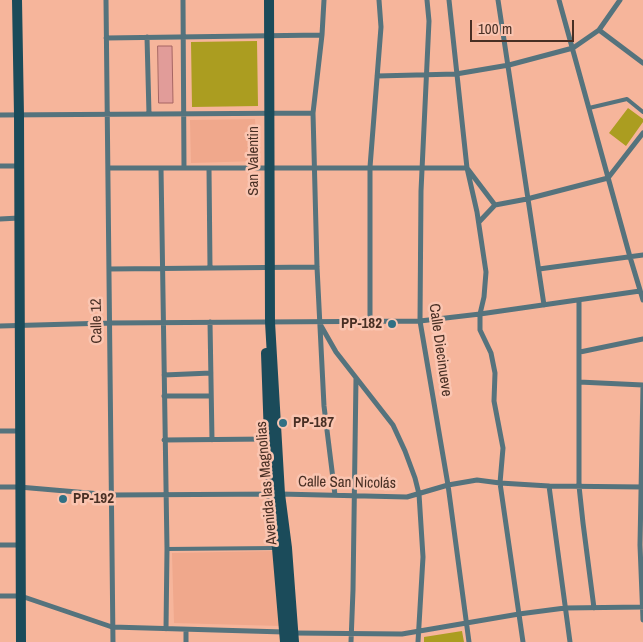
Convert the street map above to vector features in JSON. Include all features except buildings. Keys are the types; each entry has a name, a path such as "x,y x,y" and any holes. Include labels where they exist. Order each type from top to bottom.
{"main road":[{"path":"17,0 21,642"},
{"name":"San Valentin","path":"262,0 266,36"},
{"name":"San Valentin","path":"267,322 266,36 269,0"},
{"name":"Avenida las Magnolias","path":"267,322 268,439 276,494 287,548 289,637"},
{"name":"Avenida las Magnolias","path":"267,322 277,548 289,637"}],"street":[{"name":"Calle 12","path":"106,0 112,642"},
{"path":"183,0 184,168"},
{"path":"324,0 313,113 314,167 324,406 335,495"},
{"path":"370,321 370,167 381,27 379,0"},
{"name":"Calle Diecinueve","path":"427,0 430,21 421,191 420,321 448,485 469,642"},
{"path":"449,0 467,168 479,222 486,272 484,297 480,314 480,330 491,352 495,373 494,401 503,448 500,483 523,642"},
{"path":"498,0 544,305"},
{"path":"560,0 643,300"},
{"path":"377,76 456,74 509,65 573,48 599,30 619,2 612,0"},
{"path":"599,30 643,63"},
{"path":"106,38 322,36"},
{"path":"148,37 149,114"},
{"path":"0,115 313,113"},
{"path":"479,222 494,205 528,199 608,178 643,133"},
{"path":"638,140 643,144"},
{"path":"0,166 19,166"},
{"path":"108,168 467,168"},
{"path":"162,168 164,440 167,549 166,629"},
{"path":"209,168 210,268"},
{"path":"467,168 494,205"},
{"path":"0,219 19,218"},
{"path":"539,269 643,256"},
{"path":"109,269 317,268"},
{"path":"0,326 163,322 420,321 640,290"},
{"path":"579,300 579,486 594,608"},
{"path":"210,322 212,440"},
{"path":"319,322 336,352 393,425 405,450 419,494 423,557 418,642"},
{"path":"580,352 643,339"},
{"path":"164,374 211,373"},
{"path":"351,642 356,377"},
{"path":"579,382 643,385 641,545 643,620"},
{"path":"164,396 211,396"},
{"path":"0,432 20,431"},
{"path":"164,440 268,439"},
{"name":"Calle San Nicolás","path":"0,487 112,495 276,494 407,497 448,485 477,480 549,486 642,487"},
{"path":"549,486 570,642"},
{"path":"0,545 20,545"},
{"path":"0,596 21,596 112,627 289,637 402,634 565,608 643,607"},
{"path":"186,630 186,642"}],"lane":[{"path":"589,108 627,99 643,112"},
{"path":"167,549 277,548"}],"shaded area":[{"path":"257,41 258,106 192,107 191,42"},
{"path":"628,108 643,119 643,122 626,146 609,133"},
{"path":"255,119 258,161 191,163 190,120"},
{"path":"273,551 281,626 174,623 172,553"},
{"path":"462,631 464,642 424,642 424,637"}],"place":[{"name":"PP-182","path":"392,324"},
{"name":"PP-187","path":"283,423"},
{"name":"PP-192","path":"63,499"}]}
